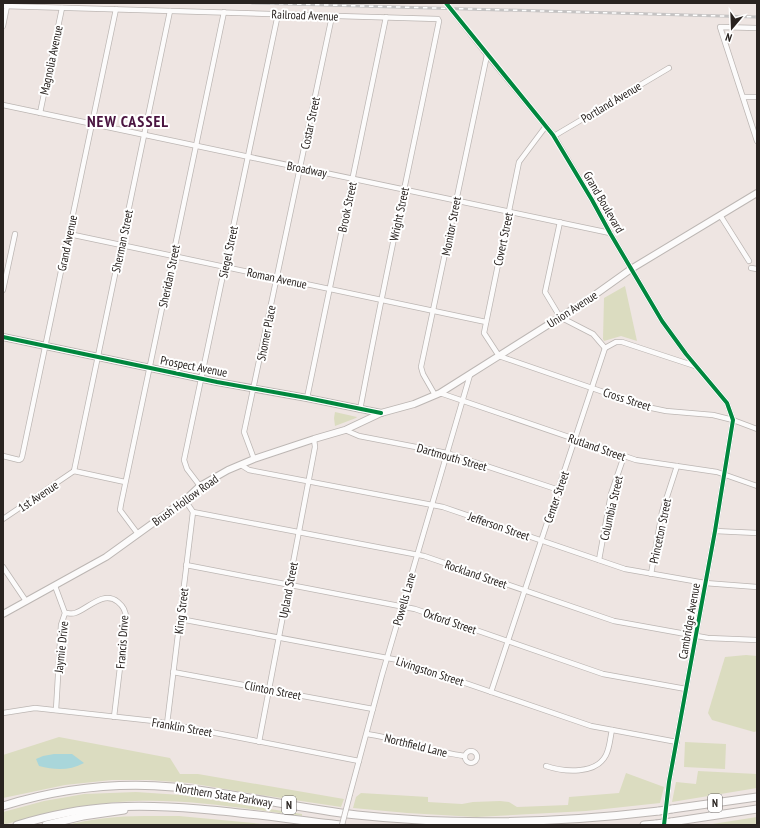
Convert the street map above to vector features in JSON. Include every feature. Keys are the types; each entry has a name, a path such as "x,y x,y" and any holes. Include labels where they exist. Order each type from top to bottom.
{"highway":[{"name":"Northern State Parkway","path":"3,806 87,788 133,786 172,787 339,813 390,818 492,822 554,821 611,817 659,812 757,797"},
{"path":"3,802 63,788 87,788"},
{"name":"Northern State Parkway","path":"17,825 78,811 112,807 146,807 196,809 342,825"},
{"path":"46,825 83,816 146,807"},
{"name":"N","path":"644,825 660,824 757,808"}],"main road":[{"name":"Union Avenue","path":"381,413 414,404 438,394 590,299 632,269 757,194"},
{"name":"Prospect Avenue","path":"3,337 202,379 381,413"},
{"name":"Brush Hollow Road","path":"3,614 106,557 186,500 200,486 228,470 254,459 314,438 345,430 381,413"}],"street":[{"name":"Grand Boulevard","path":"446,3 485,53 554,136 670,333 726,403 732,420"},
{"name":"Railroad Avenue","path":"5,6 438,19"},
{"path":"3,26 5,6"},
{"name":"Magnolia Avenue","path":"40,113 62,8"},
{"name":"Grand Avenue","path":"4,456 19,460 22,457 116,9"},
{"name":"Sherman Street","path":"74,471 170,11"},
{"name":"Sheridan Street","path":"138,534 120,510 224,12"},
{"name":"Siegel Street","path":"200,486 187,469 184,460 278,14"},
{"name":"Costar Street","path":"277,278 332,16"},
{"name":"Brook Street","path":"307,398 386,17"},
{"name":"Wright Street","path":"360,410 404,189 429,75 438,19"},
{"path":"757,28 720,27 757,141"},
{"name":"Monitor Street","path":"438,394 423,374 422,367 485,53"},
{"name":"Portland Avenue","path":"554,136 669,68"},
{"path":"743,97 757,97"},
{"name":"Broadway","path":"3,105 610,233"},
{"name":"Covert Street","path":"499,356 484,333 486,322 519,162 546,126"},
{"path":"720,215 749,261"},
{"path":"560,222 545,292 560,317 593,334 605,348 616,342 622,342 697,366"},
{"path":"3,290 15,234"},
{"name":"Roman Avenue","path":"69,234 486,322"},
{"path":"751,268 757,269"},
{"name":"Shomer Place","path":"254,459 244,432 277,278"},
{"name":"Center Street","path":"491,692 605,348"},
{"name":"Cross Street","path":"499,356 647,407 666,411 703,413 732,420 757,429"},
{"name":"Powells Lane","path":"342,825 387,658 470,375"},
{"name":"Rutland Street","path":"438,394 636,460 723,474 757,486"},
{"name":"Cambridge Avenue","path":"660,824 677,742 715,531 732,420"},
{"name":"Dartmouth Street","path":"345,430 359,436 447,453 559,490"},
{"name":"Upland Street","path":"259,742 315,447 314,438"},
{"name":"Columbia Street","path":"599,560 611,494 624,456"},
{"name":"Jefferson Street","path":"242,465 250,470 432,504 625,569 705,583 757,587"},
{"name":"Princeton Street","path":"651,574 662,512 677,466"},
{"path":"74,471 125,482"},
{"name":"1st Avenue","path":"3,519 74,471"},
{"path":"186,500 193,512"},
{"name":"Rockland Street","path":"193,512 424,556 614,621 708,638 757,640"},
{"name":"King Street","path":"167,724 193,512"},
{"path":"715,531 757,533"},
{"name":"Oxford Street","path":"186,565 402,606 604,674 686,689"},
{"path":"3,568 26,602"},
{"name":"Jaymie Drive","path":"55,586 65,612 61,625 56,710"},
{"name":"Francis Drive","path":"65,612 74,613 106,598 116,600 124,608 126,618 114,717"},
{"name":"Livingston Street","path":"180,619 398,660 592,726 677,742"},
{"name":"Clinton Street","path":"173,672 373,709"},
{"name":"Franklin Street","path":"3,713 35,708 167,724 359,761"},
{"path":"546,766 560,770 580,770 592,767 600,762 606,755 612,730"},
{"name":"Northfield Lane","path":"367,734 395,739 464,756"}],"green space":[{"path":"625,286 637,341 621,336 604,341 604,298"},
{"path":"335,412 357,417 335,426"},
{"path":"746,655 757,656 757,731 754,732 712,720 708,713 725,657"},
{"path":"59,737 170,758 180,774 198,774 344,799 341,807 189,783 148,780 112,780 65,785 3,798 3,755"},
{"path":"685,742 726,744 725,769 684,767"},
{"path":"698,771 757,774 757,788 672,802 676,782 696,784"},
{"path":"626,773 664,787 660,803 586,811 476,817 353,808 356,797 361,793 428,797 428,802 462,804 500,801 509,802 517,807 568,805 569,797 619,793"},
{"path":"136,792 181,795 302,814 302,816 198,803 135,801 68,809 3,825 3,812 44,801 84,794"},
{"path":"179,816 273,825 66,825 105,818"},
{"path":"757,817 757,825 706,825"}],"water":[{"path":"54,754 72,754 84,763 67,769 39,766 36,759"}],"railway":[{"path":"252,3 757,17"}],"cycle path":[{"path":"446,3 553,135 662,321 686,354 727,403 733,420 715,531 669,782 664,825"},
{"path":"3,337 217,382 381,413"}],"district":[{"name":"NEW CASSEL","path":"128,121"}]}
